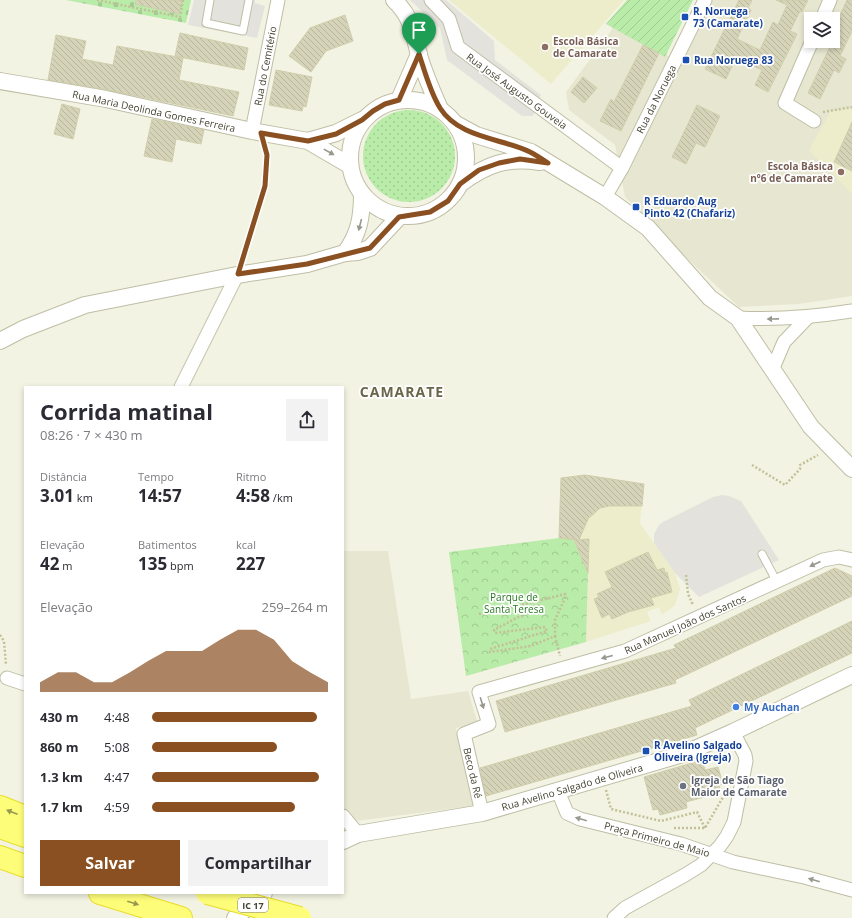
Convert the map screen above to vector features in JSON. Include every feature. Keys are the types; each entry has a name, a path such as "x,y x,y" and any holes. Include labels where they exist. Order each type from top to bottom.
{"highway":[{"path":"0,807 24,817"},
{"path":"0,827 24,836"},
{"path":"0,857 24,866"},
{"path":"0,867 24,873"},
{"path":"103,894 173,916"},
{"name":"IC 17","path":"211,894 300,918"}],"street":[{"name":"Rua do Cemitério","path":"256,132 278,0"},
{"path":"394,0 408,17 416,38 419,54 431,89 440,109"},
{"name":"Rua José Augusto Gouveia","path":"431,0 449,19 458,47 622,168"},
{"name":"Rua da Noruega","path":"605,197 622,168 705,0"},
{"path":"825,12 830,0"},
{"path":"809,48 785,103 814,121"},
{"path":"399,100 419,54"},
{"name":"Rua Maria Deolinda Gomes Ferreira","path":"0,81 106,99 256,132 308,141 349,165"},
{"path":"548,163 520,159 499,163 479,170 460,184 448,201 430,212 399,217 374,206 362,194 354,180 349,165 352,141 362,120 385,104 399,100 421,100 440,109 456,124 476,135 530,152 605,197 648,228 710,298 738,318 773,368 811,427 852,469"},
{"name":"Rua Maria Deolinda Gomes Ferreira","path":"308,141 336,134 362,120"},
{"path":"456,124 465,143 466,164 460,184"},
{"path":"345,253 359,231 362,214 362,194"},
{"path":"0,341 22,329 85,305 238,274 307,264 345,253 370,248 399,217"},
{"path":"182,386 238,274"},
{"path":"738,318 771,320 852,311"},
{"path":"773,368 784,342 808,317"},
{"name":"Rua Manuel João dos Santos","path":"464,734 489,724 479,692 625,652 831,558 852,560"},
{"name":"Rua Avelino Salgado de Oliveira","path":"344,841 358,834 482,813 686,753 852,675"},
{"name":"Praça Primeiro de Maio","path":"558,791 563,808 572,816 681,844 713,855 727,836 734,822 745,769 745,755 733,732"},
{"name":"Beco da Ré","path":"464,734 482,813"},
{"path":"344,817 358,834"},
{"path":"614,918 625,908 685,876 713,855 733,862 804,877 852,890"},
{"path":"236,918 263,894"}],"lane":[{"path":"210,0 206,23 243,31 249,0"},
{"path":"762,554 777,582"}],"path":[{"path":"97,0 180,17 183,0"},
{"path":"814,121 825,111 852,107"},
{"path":"238,274 265,186 267,155 256,132"},
{"path":"752,465 785,485 800,469 800,465 815,456"},
{"path":"686,575 688,594"},
{"path":"479,614 565,594 565,598 555,620 555,636 564,668"},
{"path":"538,601 539,606 494,630 495,633 545,627 547,631 490,649 490,652 531,646 555,636"},
{"path":"0,635 4,641 19,679"},
{"path":"602,778 611,809 661,821 697,812 705,828"},
{"path":"705,828 711,817"},
{"path":"689,828 705,828"}],"shaded area":[{"path":"194,0 255,0 255,3 265,6 257,38 188,25"},
{"path":"410,0 446,0 494,41 495,60 541,95 533,116 522,116 447,60 440,28"},
{"name":"Escola Básica de Camarate","path":"449,0 624,0 551,84"},
{"path":"697,0 852,0 852,296 799,304 739,307 625,197 615,145 569,110 566,92 613,28 669,56"},
{"name":"Escola Básica nº6 de Camarate","path":"852,109 852,194 809,150 831,111"},
{"path":"585,475 644,484 640,523 675,573 680,589 675,605 662,615 659,607 647,612 651,621 586,642 588,573 573,539 559,538 561,478"},
{"path":"722,495 741,501 779,560 699,597 675,573 654,543 654,534 659,525 663,522 713,497"},
{"path":"344,551 388,551 411,699 468,691 478,724 456,728 473,806 356,821 344,810"}],"green space":[{"path":"66,0 191,0 186,23"},
{"path":"627,0 693,0 665,57 606,24"},
{"path":"409,110 426,114 441,124 451,139 455,156 451,173 441,188 426,198 409,202 392,198 377,188 367,173 363,156 367,139 377,124 392,114"},
{"name":"Parque de Santa Teresa","path":"559,538 573,539 588,573 586,642 466,676 449,552"}],"building":[{"path":"136,0 182,0 179,14 135,4"},
{"path":"739,0 752,0 748,8 751,10 737,39 760,50 773,22 778,25 787,5 776,0 808,0 802,12 800,11 790,31 797,34 768,92 755,85 762,70 736,58 726,79 705,69"},
{"path":"847,0 852,0 852,31 840,56 846,59 839,73 834,70 820,99 808,93 829,48 840,48 840,15"},
{"path":"345,15 353,41 326,51 311,72 289,56 310,28"},
{"path":"180,33 248,48 244,70 175,56"},
{"path":"56,35 86,41 82,59 113,65 117,46 183,58 179,80 239,92 233,116 108,90 48,80"},
{"path":"643,45 659,53 621,131 600,121 611,99 614,102"},
{"path":"276,70 312,77 306,107 303,106 302,111 269,105"},
{"path":"583,77 597,88 584,103 571,92"},
{"path":"62,104 80,109 73,139 54,134"},
{"path":"697,105 720,116 705,147 696,143 686,164 672,157"},
{"path":"152,119 204,130 201,144 176,139 172,162 144,156"},
{"path":"852,122 852,171 834,162"},
{"path":"585,475 644,484 642,506 609,506 600,508 588,519 579,540 559,538 561,478"},
{"path":"589,539 588,573 574,540"},
{"path":"648,552 657,570 664,568 665,573 667,572 672,592 651,598 654,605 628,612 612,619 609,614 602,618 594,599 599,597 597,594 612,587 605,572"},
{"path":"835,568 852,576 852,596 675,680 676,683 505,732 496,701 676,648 674,645"},
{"path":"852,621 852,653 695,728 697,735 486,796 480,768 692,706 689,700"},
{"name":"Igreja de São Tiago Maior de Camarate","path":"702,760 705,770 718,767 723,784 719,785 720,788 711,790 712,795 686,802 687,808 660,815 658,809 653,810 644,777"}],"place":[{"name":"R. Noruega 73 (Camarate)","path":"685,17"},
{"name":"Escola Básica de Camarate","path":"545,47"},
{"name":"Rua Noruega 83","path":"686,60"},
{"name":"Escola Básica nº6 de Camarate","path":"841,172"},
{"name":"R Eduardo Aug Pinto 42 (Chafariz)","path":"636,207"},
{"name":"My Auchan","path":"736,707"},
{"name":"R Avelino Salgado Oliveira (Igreja)","path":"646,751"},
{"name":"Igreja de São Tiago Maior de Camarate","path":"683,786"}],"district":[{"name":"CAMARATE","path":"402,391"}],"route":[{"path":"419,54 431,89 440,109 456,124 476,135 513,145 530,152 548,163 520,159 499,163 479,170 460,184 448,201 430,212 399,217 370,248 358,252 345,253 307,264 238,274 265,186 267,155 261,133 308,141 336,134 362,120 385,104 399,100 412,74 419,54"}]}
